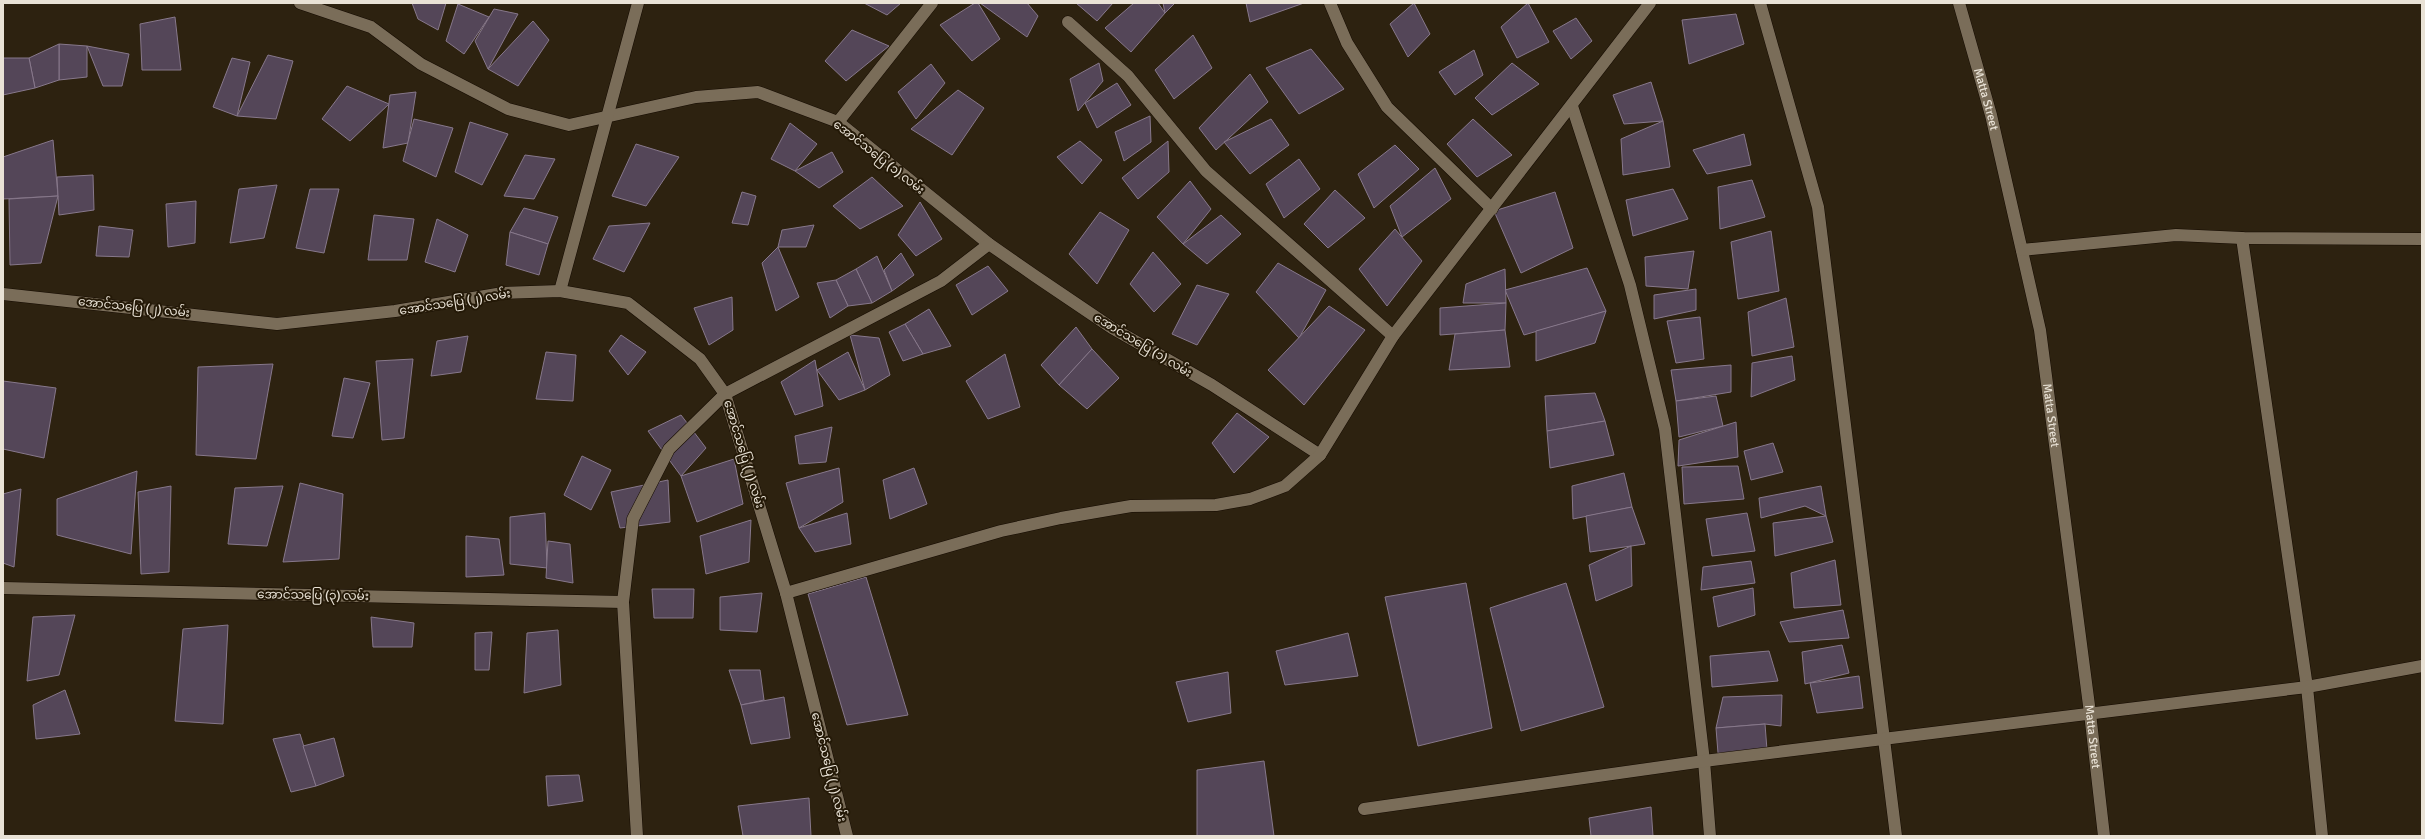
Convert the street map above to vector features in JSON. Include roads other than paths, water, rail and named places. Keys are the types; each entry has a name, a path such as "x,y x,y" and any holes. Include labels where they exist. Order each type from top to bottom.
{"street":[{"name":"အောင်သပြေ (၁) လမ်း","path":"300,3 372,27 421,64 508,109 569,125 696,97 758,92 838,122 989,244 1112,328 1212,385 1320,455"},
{"path":"560,291 605,117 638,3"},
{"path":"838,122 932,3"},
{"path":"1330,3 1347,43 1387,107 1492,209"},
{"path":"786,593 1002,531 1061,518 1131,506 1216,505 1250,499 1285,486 1320,455 1393,336 1650,3"},
{"path":"1760,3 1818,207 1896,836"},
{"name":"Matta Street","path":"1959,3 1991,114 2040,330 2090,713 2104,836"},
{"path":"1068,22 1128,76 1206,171 1393,336"},
{"path":"1572,106 1630,286 1665,429 1704,761 1710,836"},
{"path":"2022,250 2176,235 2242,238 2422,239"},
{"path":"2242,238 2307,686 2322,836"},
{"path":"637,836 623,602 633,519 669,449 726,394 941,281 989,244"},
{"name":"အောင်သပြေ (၂) လမ်း","path":"3,294 277,324 395,311 503,293 560,291 628,304 700,358 726,394 786,593 847,836"},
{"name":"အောင်သပြေ (၃) လမ်း","path":"3,588 623,602"},
{"path":"1364,809 1704,761 2307,686 2422,666"}]}
